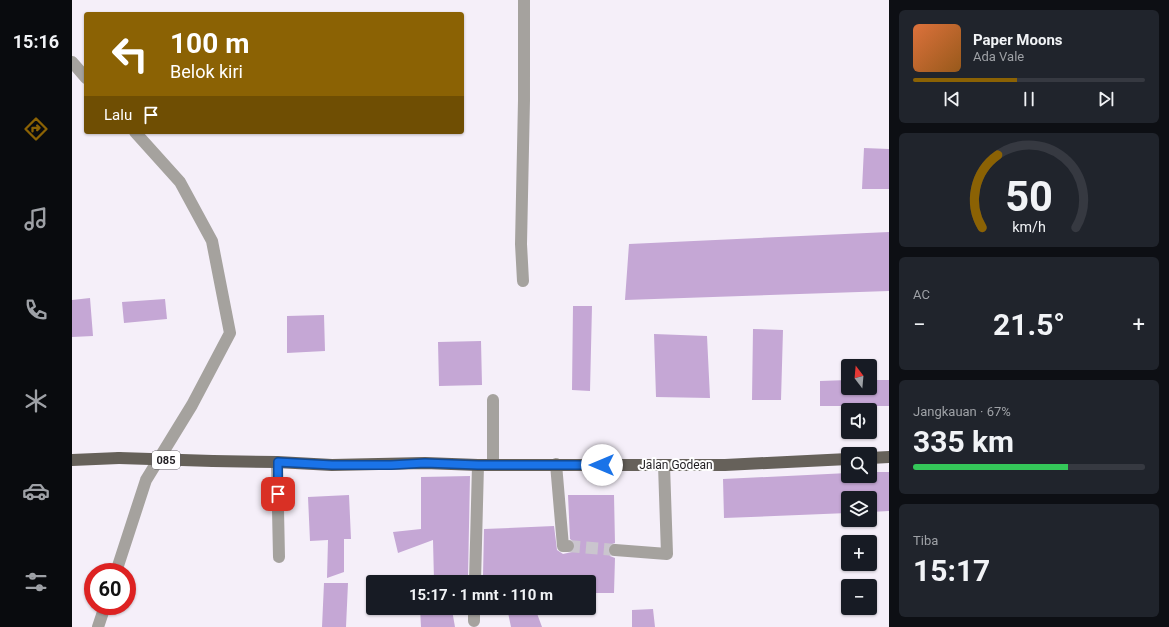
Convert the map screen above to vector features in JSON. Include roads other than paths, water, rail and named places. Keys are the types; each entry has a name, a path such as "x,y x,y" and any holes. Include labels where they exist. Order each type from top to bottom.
{"main road":[{"path":"877,458 889,457"},
{"name":"Jalan Godean","path":"72,460 119,458 278,462 332,465 391,465 425,463 478,465 725,465 841,459"}],"street":[{"path":"523,281 521,244 524,100 524,0"},
{"path":"72,62 84,76"},
{"path":"119,563 146,480 192,405 230,333 212,241 180,182 137,134"},
{"path":"493,400 493,464"},
{"path":"278,462 279,556"},
{"path":"556,464 563,546 568,546"},
{"path":"475,575 478,465"},
{"path":"615,550 667,554 664,465"},
{"path":"98,627 102,615"},
{"path":"474,615 474,621"}],"tunnel":[{"path":"568,546 615,550"}]}
